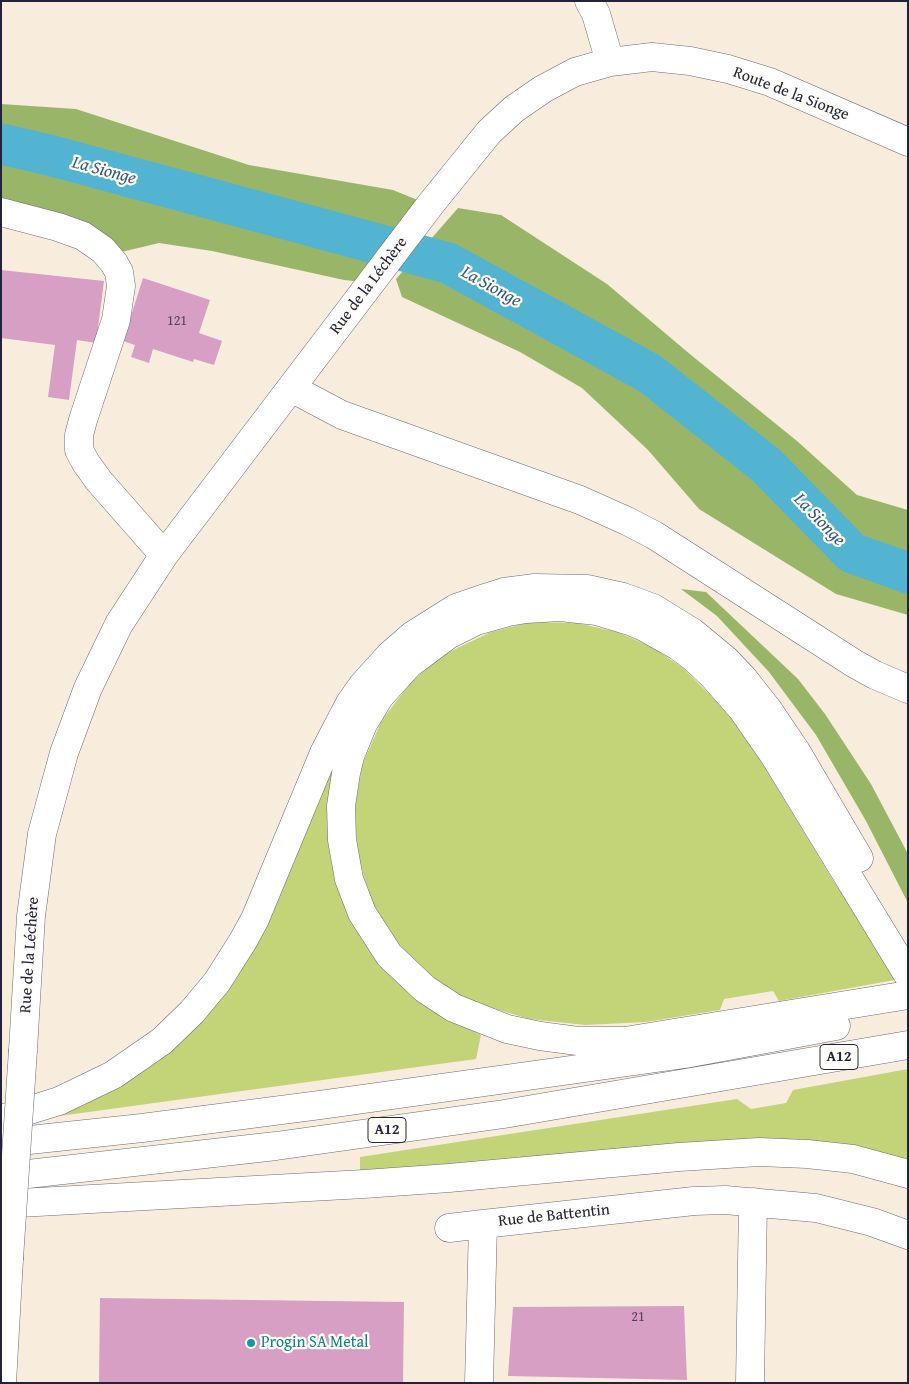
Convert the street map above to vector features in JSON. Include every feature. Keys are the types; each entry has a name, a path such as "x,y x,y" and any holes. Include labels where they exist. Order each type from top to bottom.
{"main road":[{"path":"589,1 596,14 610,62"},
{"name":"Route de la Sionge","path":"610,62 652,57 690,61 728,69 770,82 908,142"},
{"name":"Rue de la Léchère","path":"2,1383 31,916 42,834 64,753 88,688 119,624 164,555 372,284 430,205 488,132 514,109 543,89 575,72 610,62"},
{"path":"1,212 58,227 83,236 103,250 119,272 121,286 116,320 79,435 79,450 86,464 99,481 164,555"},
{"path":"291,388 342,415 588,503 627,520 654,535 874,676 908,689"},
{"path":"1,1119 59,1101 113,1075 150,1050 185,1019 217,982 247,934 324,753 362,686 390,654 428,624 456,608 504,592 535,588 572,587 623,597 666,615 710,645 743,678 782,729 899,938 908,976"},
{"path":"899,938 742,709 694,658 663,637 630,621 580,608 543,608 508,612 476,621 463,627 420,654 388,685 371,709 350,756 342,797 342,840 349,879 362,914 389,955 413,980 442,1000 473,1017 506,1029 540,1036 578,1041 625,1041 908,995"},
{"name":"A12","path":"1,1143 142,1128 320,1105 685,1054 908,1013"},
{"name":"A12","path":"1,1177 276,1146 495,1115 908,1045"},
{"path":"1,1204 374,1183 759,1152 846,1158 880,1165 908,1174"},
{"name":"Rue de Battentin","path":"479,1383 483,1224 694,1201 752,1202 816,1208 845,1214 908,1235"},
{"path":"750,1383 752,1202"},
{"path":"448,1228 483,1224"}],"green space":[{"path":"1,104 76,109 249,165 393,190 430,205 372,283 344,280 212,251 159,243 109,255 1,212"},
{"path":"458,208 501,215 607,284 797,441 857,495 908,510 908,615 836,594 699,509 648,450 582,388 520,352 402,297 396,279"},
{"path":"681,589 706,592 798,679 825,714 871,784 908,854 908,903 866,821 816,735 769,672 717,616"},
{"path":"530,622 577,623 617,632 652,647 683,668 736,724 759,758 834,882 900,979 779,1001 773,991 724,999 720,1010 646,1022 585,1025 529,1019 470,1001 428,975 394,939 373,905 357,854 355,808 362,765 382,720 412,681 445,654 491,632"},
{"path":"339,743 333,850 439,1012 481,1035 476,1059 52,1117 173,1043"},
{"path":"908,1069 908,1163 360,1172 360,1157 737,1099 751,1109 786,1103 793,1090"}],"building":[{"path":"1,270 104,281 96,343 77,340 69,400 48,397 55,345 1,338"},
{"path":"143,278 210,300 199,333 222,341 214,365 194,359 193,362 153,349 149,363 131,357 135,345 123,341"},
{"name":"Progin SA Metal","path":"100,1298 404,1302 403,1383 99,1383"},
{"path":"684,1306 687,1380 508,1376 513,1307"}],"waterway":[{"name":"La Sionge","path":"1,144 49,155 448,263 649,373 766,465 852,553 908,573"}],"place":[{"name":"Progin SA Metal","path":"251,1343"}]}
